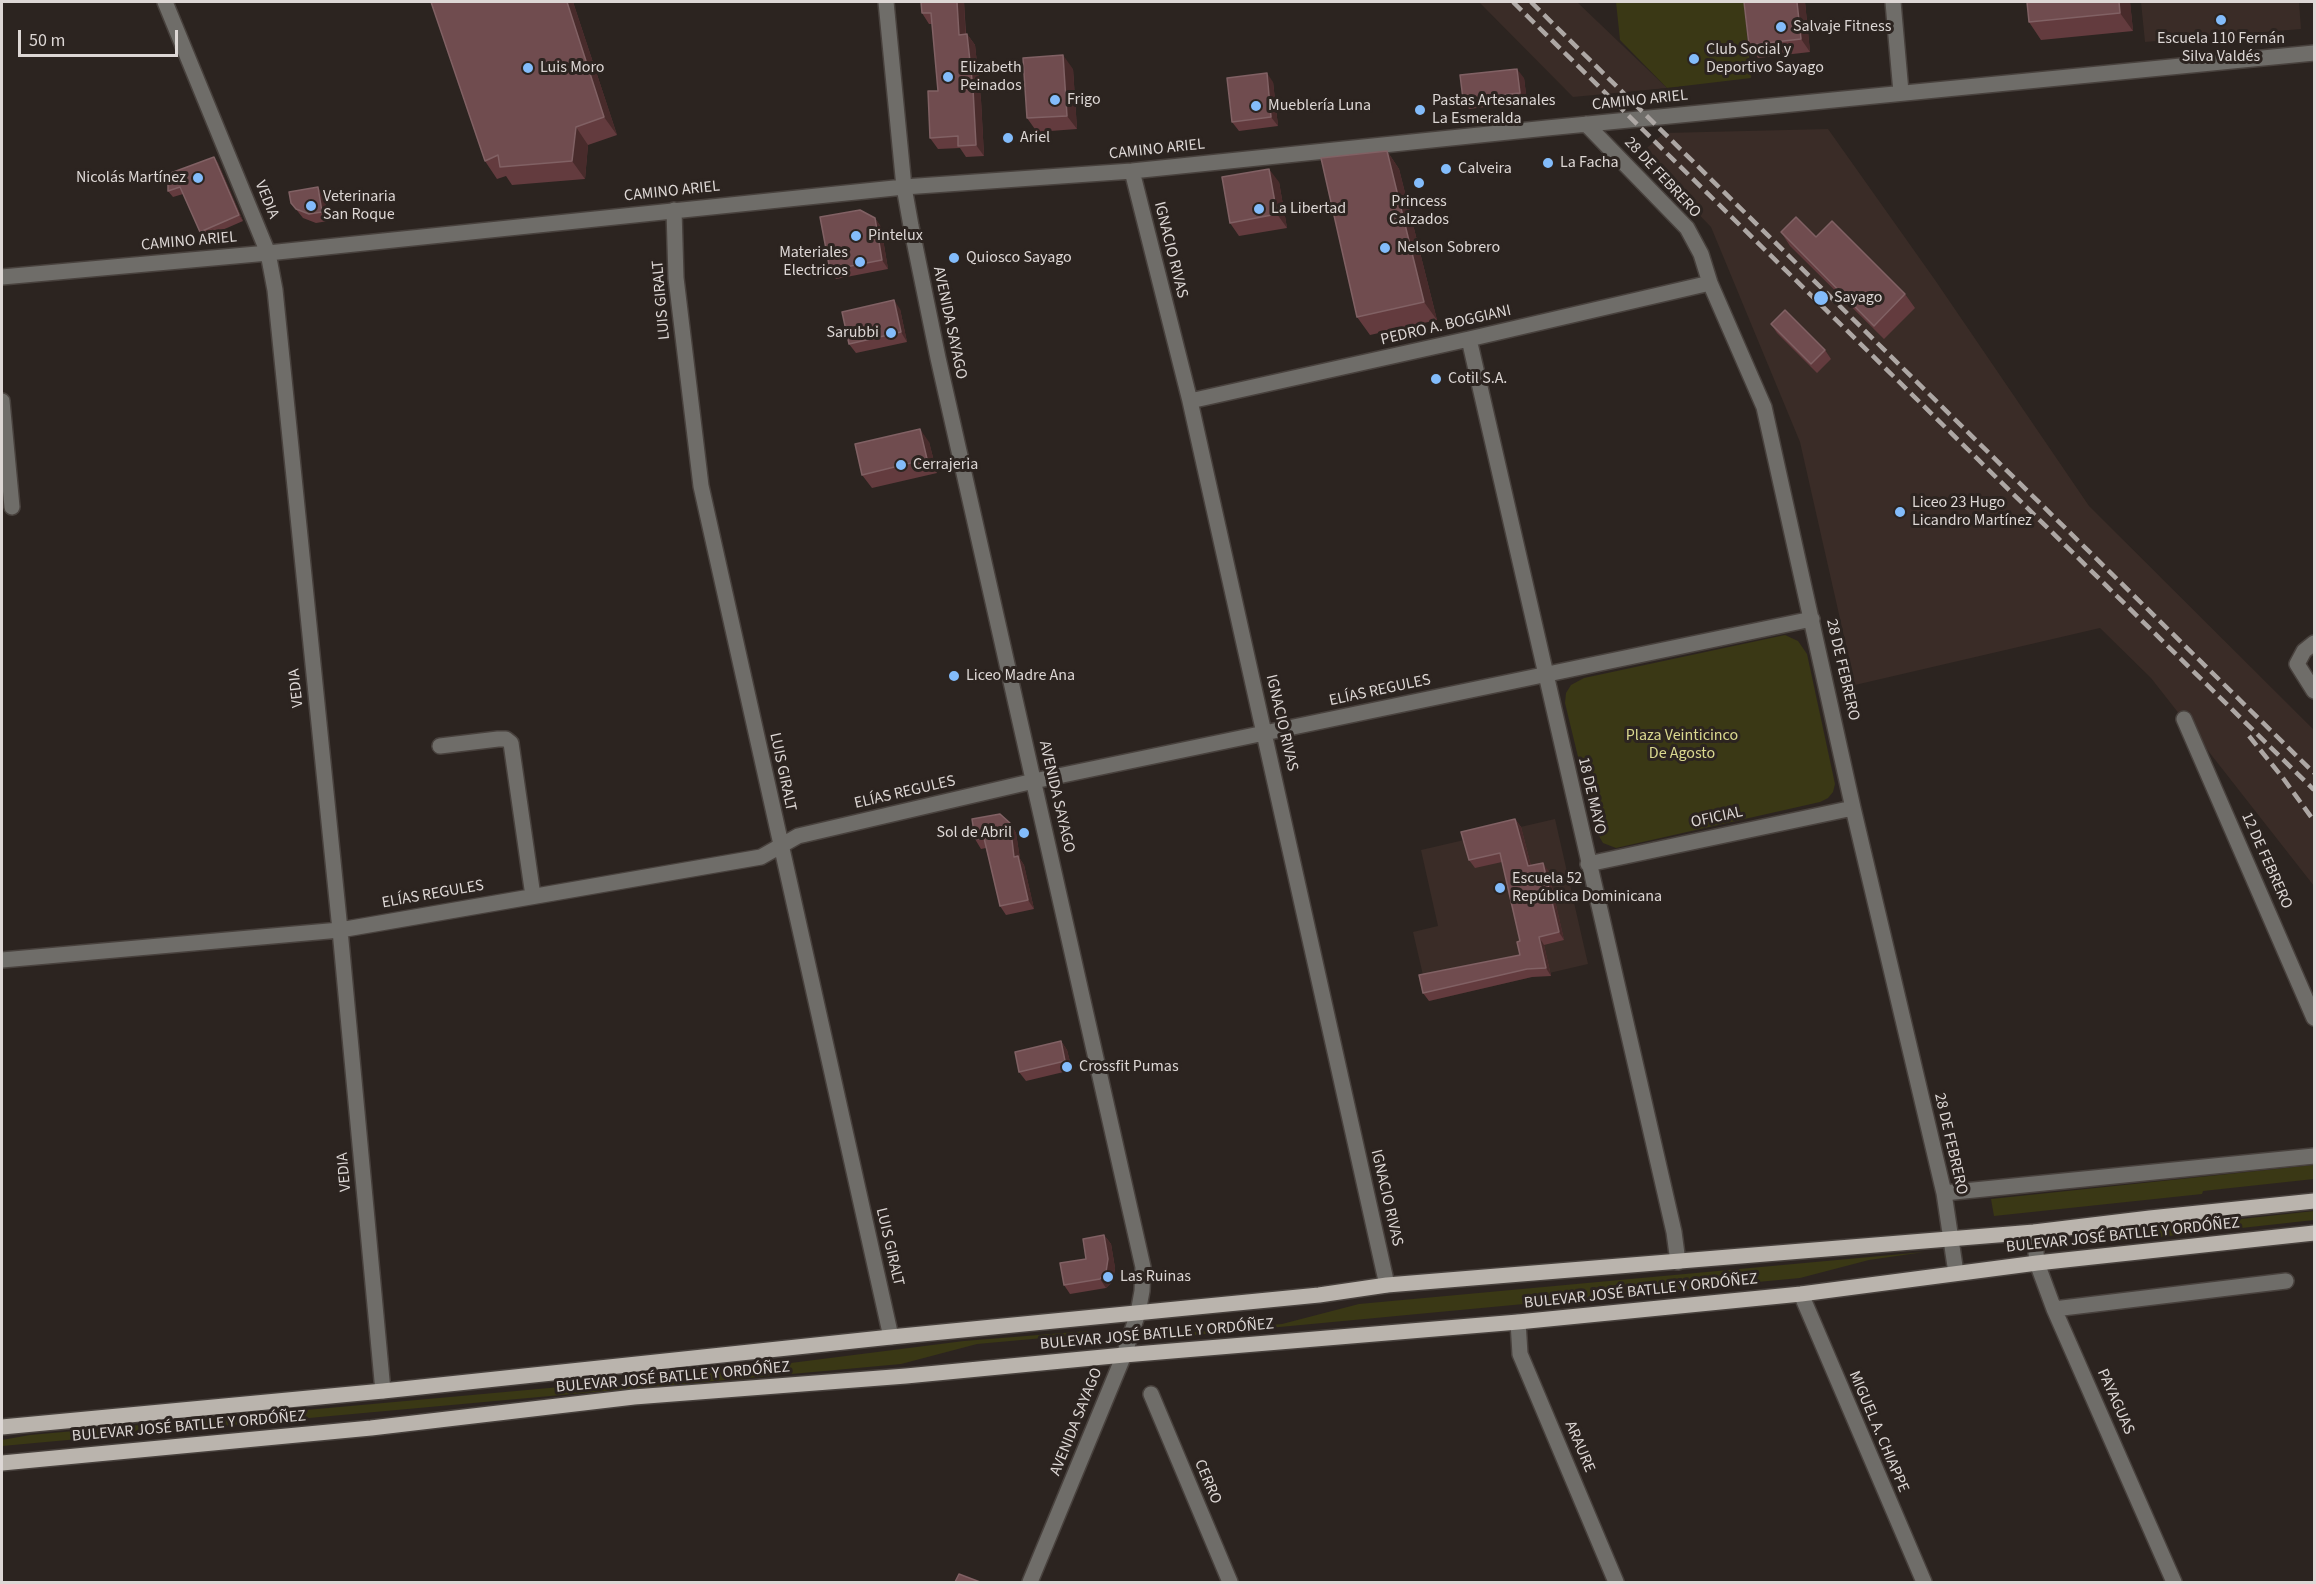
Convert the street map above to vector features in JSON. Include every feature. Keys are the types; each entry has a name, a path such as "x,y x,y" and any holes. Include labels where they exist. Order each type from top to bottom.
{"main road":[{"name":"BULEVAR JOSÉ BATLLE Y ORDÓÑEZ","path":"2,1427 383,1391 891,1337 1319,1295 1387,1285 1952,1240 2314,1201"},
{"name":"BULEVAR JOSÉ BATLLE Y ORDÓÑEZ","path":"2,1463 371,1428 634,1397 906,1376 1518,1322 1801,1294 2037,1263 2314,1233"}],"street":[{"name":"VEDIA","path":"165,2 268,253 276,302 340,930 383,1391"},
{"name":"AVENIDA SAYAGO","path":"886,2 904,188 938,358 1143,1267 1138,1313 1124,1355 1030,1582"},
{"path":"1893,2 1901,92"},
{"name":"CAMINO ARIEL","path":"2,277 268,253 904,188 1132,171 1901,92 1979,87 2314,53"},
{"name":"28 DE FEBRERO","path":"1586,124 1687,228 1701,254 1710,283 1764,406 1853,808 1944,1193 1956,1273"},
{"name":"IGNACIO RIVAS","path":"1132,171 1190,401 1387,1285"},
{"name":"LUIS GIRALT","path":"674,210 676,278 701,486 891,1337"},
{"name":"PEDRO A. BOGGIANI","path":"1190,401 1710,283"},
{"name":"18 DE MAYO","path":"1469,339 1674,1232 1678,1262"},
{"path":"2,401 12,507"},
{"name":"ELÍAS REGULES","path":"2,960 340,930 761,857 798,836 1034,781 1812,620"},
{"path":"2314,643 2304,651 2297,664 2314,691"},
{"name":"12 DE FEBRERO","path":"2184,719 2314,1018"},
{"path":"440,746 498,739 506,739 511,743 533,896"},
{"name":"OFICIAL","path":"1588,864 1853,808"},
{"path":"1944,1193 2314,1156"},
{"name":"PAYAGUAS","path":"2034,1232 2037,1263 2054,1309 2174,1582"},
{"path":"2054,1309 2286,1281"},
{"name":"MIGUEL A. CHIAPPE","path":"1801,1294 1924,1582"},
{"name":"ARAURE","path":"1518,1322 1520,1354 1616,1582"},
{"name":"CERRO","path":"1151,1394 1230,1582"}],"shaded area":[{"path":"1479,2 1577,2 1667,88 1573,97"},
{"path":"2141,2 2299,2 2301,29 2145,42"},
{"path":"1828,129 1935,280 2089,506 2314,730 2314,886 2151,678 2100,628 1855,685 1800,442 1711,227 1640,154 1664,133"},
{"name":"Escuela 52 República Dominicana","path":"1555,819 1588,964 1429,1001 1413,932 1438,926 1421,850"}],"green space":[{"name":"Club Social y Deportivo Sayago","path":"1616,2 1744,2 1751,78 1667,88 1620,40"},
{"name":"Plaza Veinticinco De Agosto","path":"1785,635 1798,641 1807,654 1835,784 1828,798 1820,802 1616,848 1603,843 1596,831 1565,703 1566,693 1571,685 1584,678"},
{"path":"2314,1165 2314,1179 2203,1191 2202,1194 1994,1216 1991,1199"},
{"path":"2314,1211 2314,1220 2051,1249 2104,1243 2160,1228"},
{"path":"1924,1252 1869,1260 1800,1278 1184,1336 1186,1333 1282,1324 1359,1304"},
{"path":"1088,1331 1088,1334 977,1344 901,1364 2,1446 2,1440 30,1435 704,1374 964,1341"}],"building":[{"name":"Luis Moro","path":"431,2 567,2 604,117 576,127 572,161 500,167 498,155 485,161"},
{"path":"921,2 957,2 959,35 967,34 976,145 958,146 958,136 930,138 928,91 938,91 931,13 922,13"},
{"name":"Salvaje Fitness","path":"1744,2 1797,2 1801,39 1749,45"},
{"path":"2027,2 2119,2 2120,13 2029,22"},
{"path":"1063,55 1067,116 1027,118 1023,58"},
{"path":"1517,69 1520,93 1463,99 1460,75"},
{"name":"Mueblería Luna","path":"1267,73 1271,117 1232,122 1227,78"},
{"name":"Nelson Sobrero","path":"1387,151 1424,302 1357,317 1321,158"},
{"path":"214,157 239,215 200,232 180,187 168,191 168,174"},
{"path":"1269,169 1277,214 1230,223 1222,177"},
{"path":"318,187 322,212 309,214 296,209 291,203 289,192"},
{"path":"860,210 875,218 882,260 830,270 820,217"},
{"path":"1796,217 1816,237 1832,221 1905,294 1874,326 1781,232"},
{"path":"894,300 901,332 849,344 842,312"},
{"path":"1785,310 1825,350 1811,364 1771,324"},
{"path":"920,429 927,459 862,475 855,444"},
{"path":"1000,814 1010,823 1014,857 1018,856 1028,900 1000,906 984,838 975,839 972,819"},
{"path":"1515,819 1528,866 1543,863 1559,932 1539,937 1546,968 1527,969 1423,993 1419,975 1520,955 1517,942 1520,941 1500,853 1469,860 1461,832"},
{"path":"1061,1041 1065,1061 1019,1072 1015,1052"},
{"path":"1104,1235 1108,1259 1106,1272 1100,1279 1064,1285 1060,1263 1086,1259 1083,1239"},
{"path":"959,1574 980,1582 955,1582"}],"railway":[{"path":"1513,2 2314,790"},
{"path":"1531,2 2314,773"},
{"path":"2249,736 2314,821"}],"place":[{"name":"Escuela 110 Fernán Silva Valdés","path":"2221,20"},
{"name":"Salvaje Fitness","path":"1781,27"},
{"name":"Club Social y Deportivo Sayago","path":"1694,59"},
{"name":"Luis Moro","path":"528,68"},
{"name":"Elizabeth Peinados","path":"948,77"},
{"name":"Frigo","path":"1055,100"},
{"name":"Mueblería Luna","path":"1256,106"},
{"name":"Pastas Artesanales La Esmeralda","path":"1420,110"},
{"name":"Ariel","path":"1008,138"},
{"name":"La Facha","path":"1548,163"},
{"name":"Calveira","path":"1446,169"},
{"name":"Nicolás Martínez","path":"198,178"},
{"name":"Princess Calzados","path":"1419,183"},
{"name":"Veterinaria San Roque","path":"311,206"},
{"name":"La Libertad","path":"1259,209"},
{"name":"Pintelux","path":"856,236"},
{"name":"Nelson Sobrero","path":"1385,248"},
{"name":"Quiosco Sayago","path":"954,258"},
{"name":"Materiales Electricos","path":"860,262"},
{"name":"Sayago","path":"1821,298"},
{"name":"Sarubbi","path":"891,333"},
{"name":"Cotil S.A.","path":"1436,379"},
{"name":"Cerrajeria","path":"901,465"},
{"name":"Liceo 23 Hugo Licandro Martínez","path":"1900,512"},
{"name":"Liceo Madre Ana","path":"954,676"},
{"name":"Sol de Abril","path":"1024,833"},
{"name":"Escuela 52 República Dominicana","path":"1500,888"},
{"name":"Crossfit Pumas","path":"1067,1067"},
{"name":"Las Ruinas","path":"1108,1277"}]}
